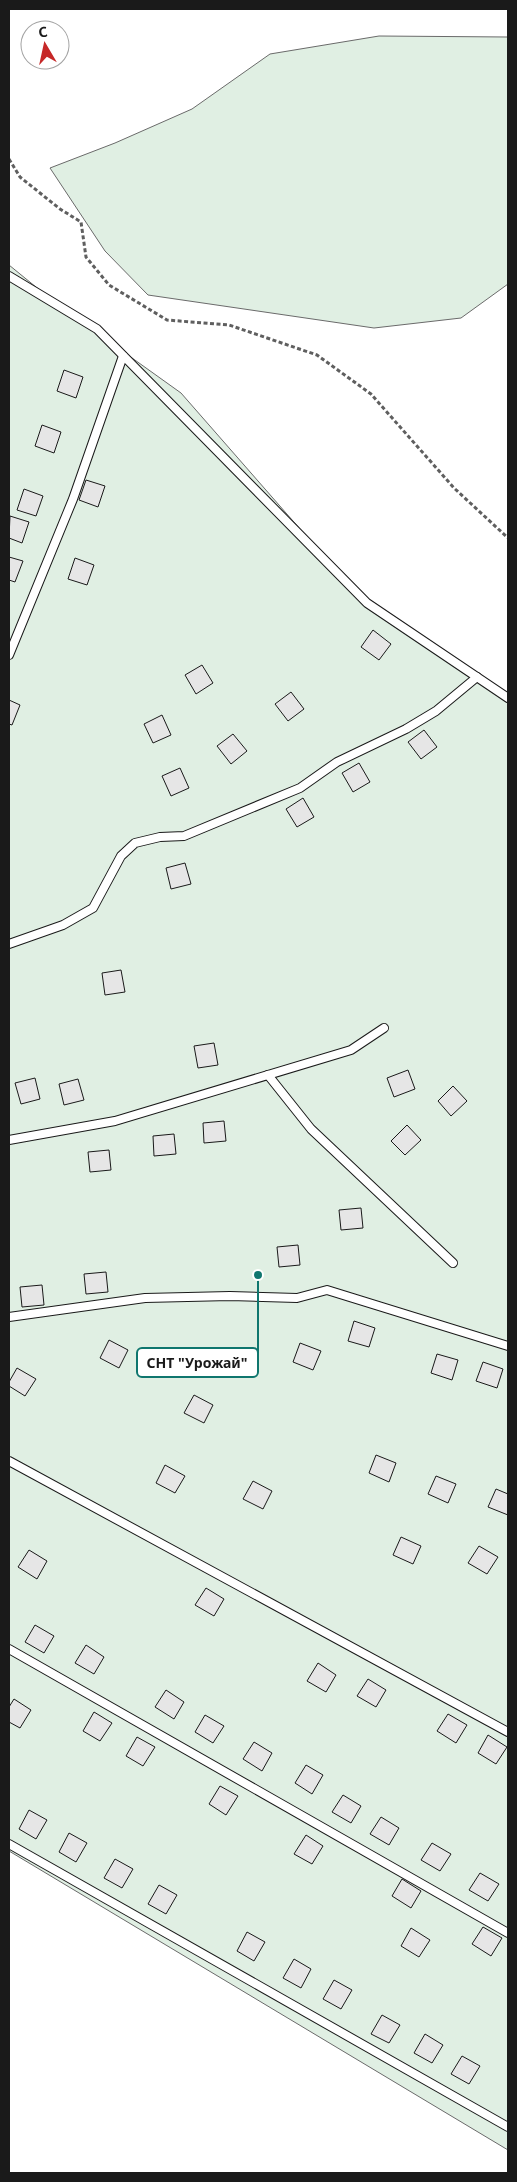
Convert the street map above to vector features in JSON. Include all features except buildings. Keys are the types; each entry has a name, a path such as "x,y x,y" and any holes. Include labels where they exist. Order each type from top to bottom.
{"lane":[{"path":"9,276 97,329 367,603 508,698"},
{"path":"9,655 73,499 123,356"},
{"path":"9,944 63,925 93,908 121,856 135,843 160,837 184,836 300,788 337,762 406,729 436,711 477,677"},
{"path":"9,1140 115,1121 351,1050 384,1028"},
{"path":"268,1075 311,1129 453,1264"},
{"path":"9,1317 145,1298 230,1296 297,1298 327,1290 508,1346"},
{"path":"9,1461 508,1732"},
{"path":"9,1649 508,1933"},
{"path":"9,1844 508,2127"}],"path":[{"path":"9,159 20,176 60,209 81,222 86,257 109,285 167,320 229,325 317,355 371,394 454,488 508,538"}],"green space":[{"path":"379,36 508,37 508,284 461,318 374,328 148,295 105,251 50,168 115,143 192,109 270,54"},
{"path":"9,265 58,305 181,393 349,585 508,699 508,2150 9,1851"}],"place":[{"name":"СНТ \"Урожай\"","path":"258,1275"}]}
